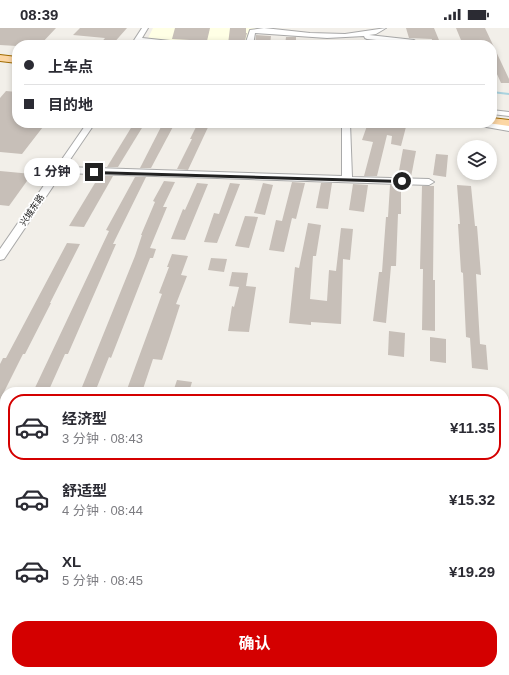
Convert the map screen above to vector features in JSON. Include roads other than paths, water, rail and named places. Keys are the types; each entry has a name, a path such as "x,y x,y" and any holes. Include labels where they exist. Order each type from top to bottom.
{"main road":[{"path":"0,53 12,54"},
{"path":"0,58 12,59"},
{"path":"497,117 509,118"},
{"path":"497,122 509,123"}],"street":[{"path":"138,40 145,28"},
{"path":"250,40 252,31 267,30 352,35 371,33 383,28"},
{"path":"332,40 333,35"},
{"path":"352,35 396,40"},
{"path":"497,113 509,114"},
{"path":"497,126 509,128"},
{"name":"兴城东路","path":"0,245 80,128"},
{"name":"兴城东路","path":"0,257 88,128"},
{"path":"346,128 347,180"},
{"path":"59,170 429,182"}],"waterway":[{"path":"497,93 509,94"}]}
